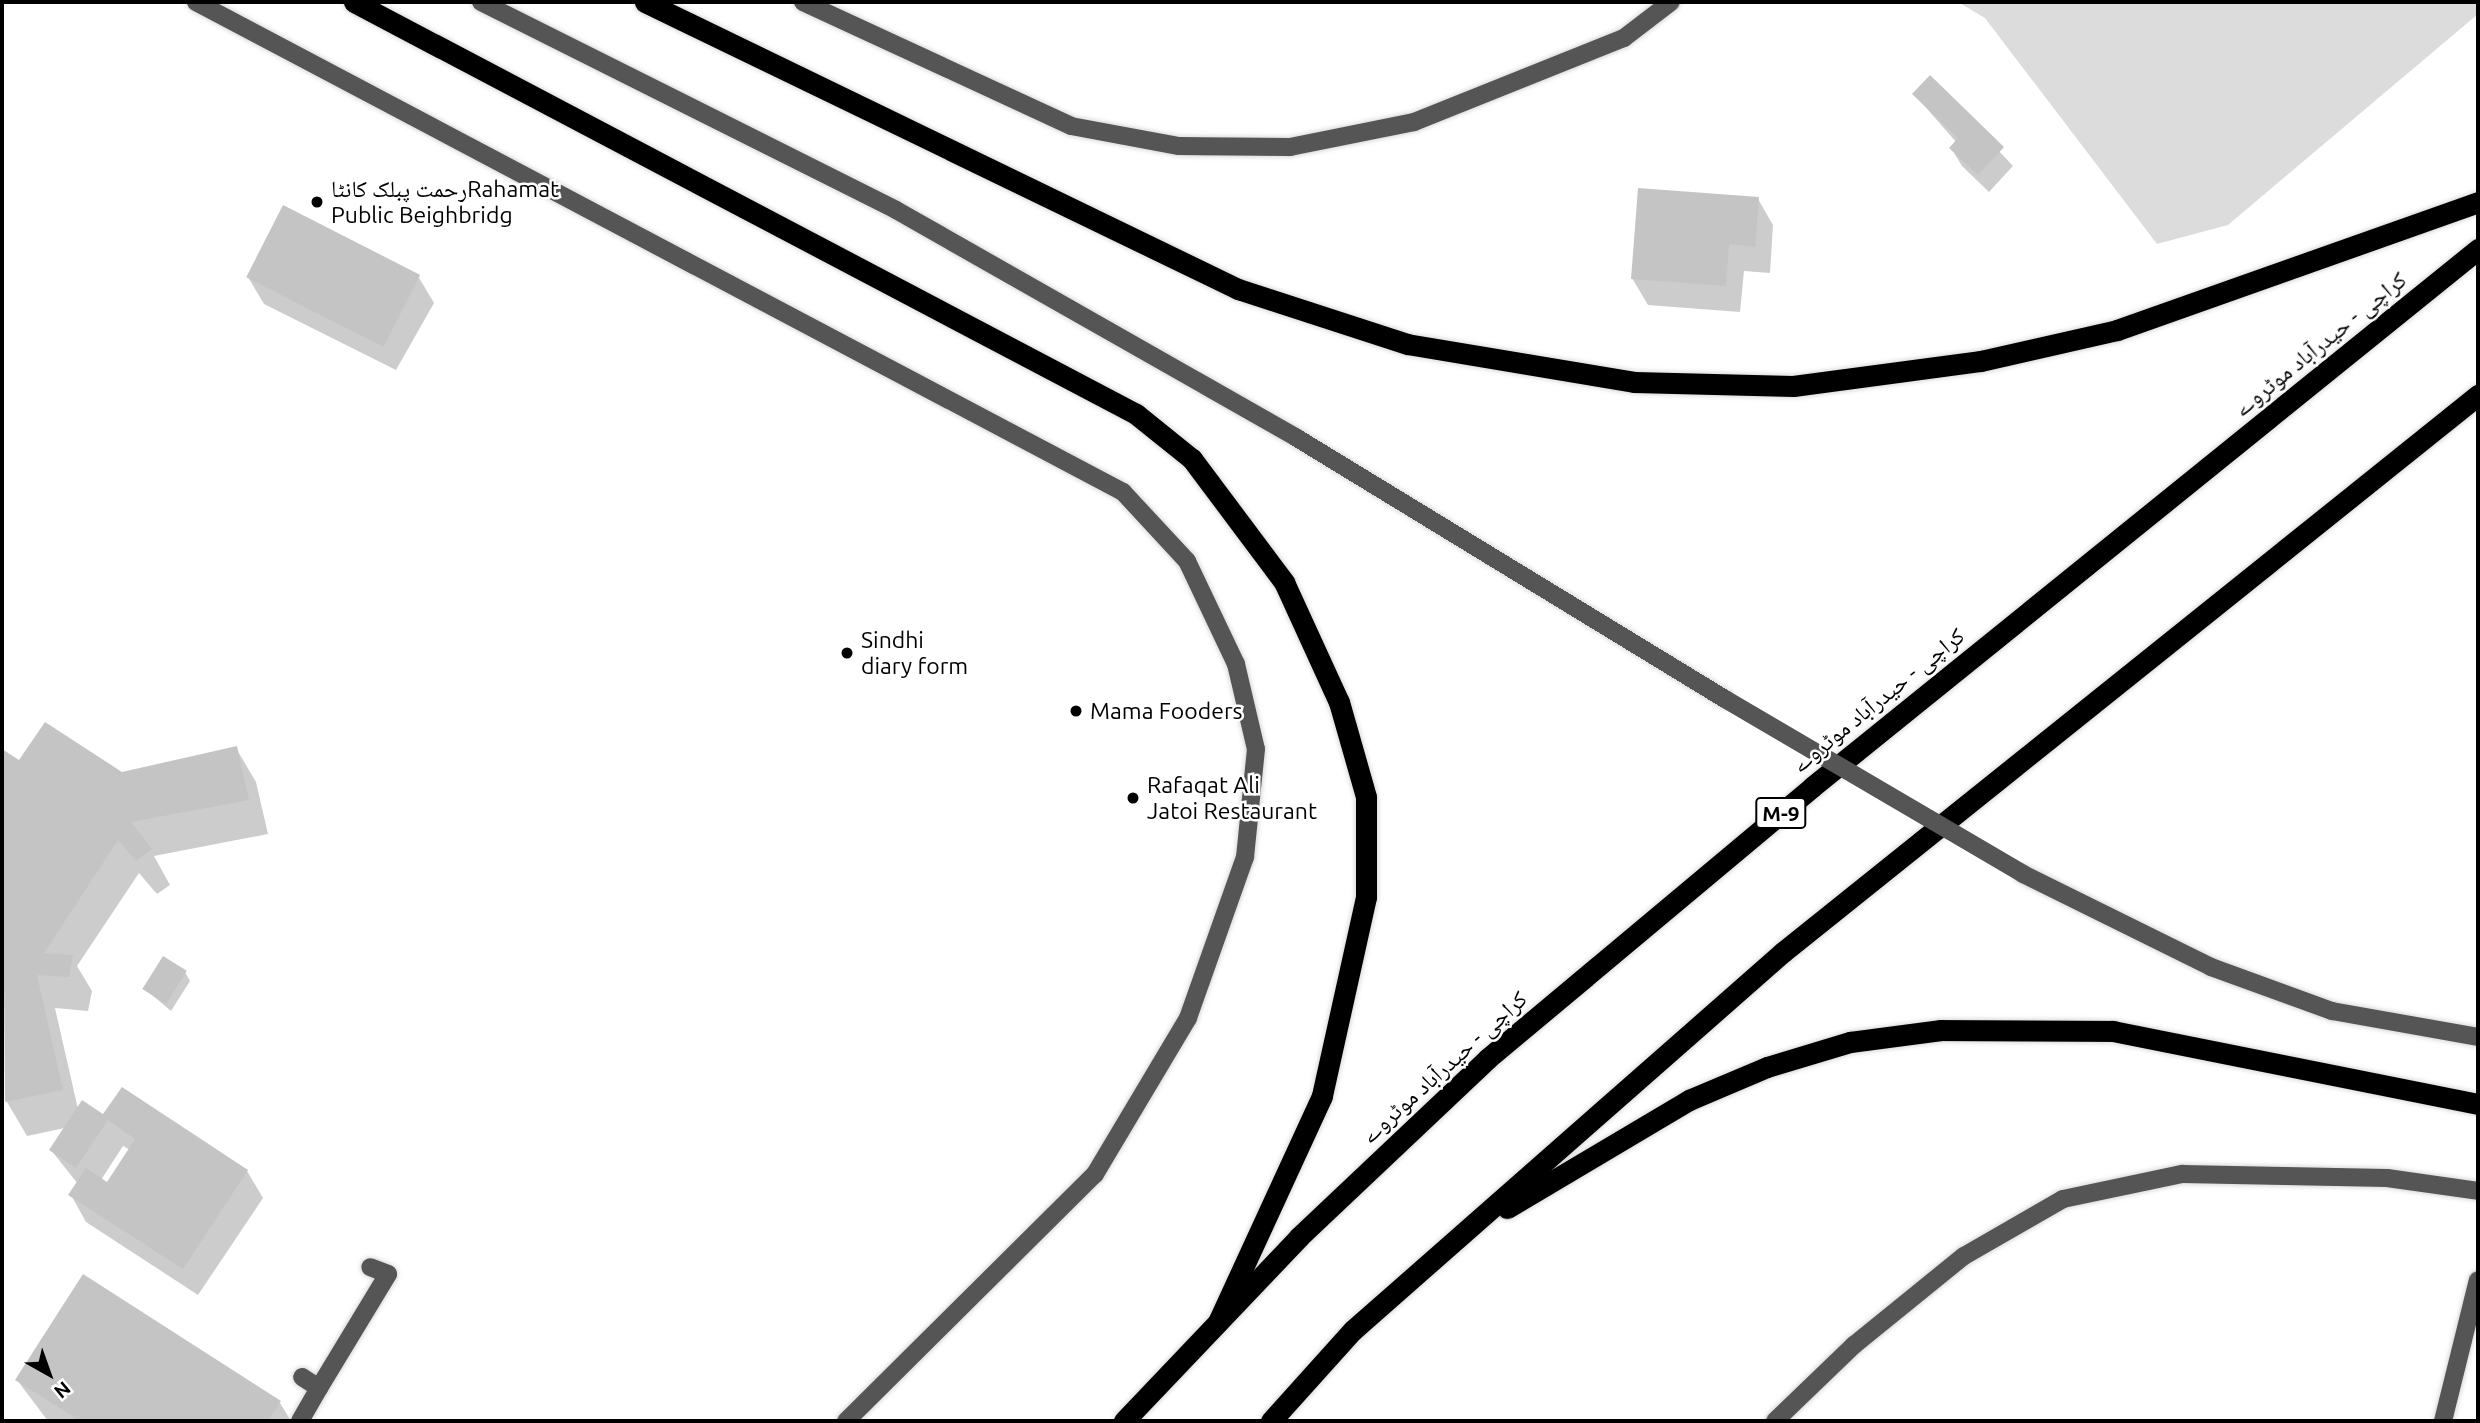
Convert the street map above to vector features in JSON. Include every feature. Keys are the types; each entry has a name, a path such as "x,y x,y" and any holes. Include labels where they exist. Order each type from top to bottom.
{"highway":[{"path":"354,2 1136,414 1192,459 1284,582 1339,702 1366,797 1366,897 1322,1096 1218,1322"},
{"path":"645,2 1238,289 1407,344 1634,382 1793,386 1981,361 2117,330 2478,202"},
{"name":"کراچی - حیدرآباد موٹروے","path":"1124,1421 1218,1322 1487,1059 2478,249"},
{"path":"1271,1421 1353,1330 1783,952 2478,395"},
{"path":"1453,1241 1689,1100 1850,1042 1941,1030 2113,1031 2478,1104"}],"street":[{"path":"196,2 1124,492 1187,561 1236,664 1256,750 1245,857 1188,1018 1095,1174 846,1421"},
{"path":"481,2 896,210 1297,438 1724,699 2023,874 2211,968 2332,1011 2478,1037"},
{"path":"803,2 1071,126 1180,146 1290,147 1414,122 1624,38 1671,2"},
{"path":"1775,1421 1854,1345 1964,1256 2063,1199 2182,1174 2387,1178 2478,1191"},
{"path":"300,1421 388,1274 370,1267"},
{"path":"2443,1421 2478,1280"},
{"path":"302,1377 319,1388"}],"shaded area":[{"path":"1958,2 2478,2 2478,14 2228,225 2157,244 1985,18"}],"building":[{"path":"1930,75 2004,147 1978,175 1949,148 1958,138 1912,94"},
{"path":"1638,188 1759,197 1755,247 1729,244 1726,286 1631,279"},
{"path":"283,205 420,275 383,347 246,277"},
{"path":"45,722 122,772 237,746 249,800 131,822 152,849 136,861 118,840 44,953 73,955 69,977 37,975 63,1090 5,1102 2,749 19,760"},
{"path":"163,956 187,971 166,1004 142,989"},
{"path":"122,1087 248,1170 183,1269 68,1195 86,1168 107,1182 135,1139 108,1120 76,1168 49,1150 82,1100 103,1114"},
{"path":"83,1274 281,1401 268,1421 80,1421 15,1380"}],"place":[{"name":"رحمت پبلک کانٹاRahamat Public Beighbridg","path":"317,202"},
{"name":"Sindhi diary form","path":"847,653"},
{"name":"Mama Fooders","path":"1076,711"},
{"name":"Rafaqat Ali Jatoi Restaurant","path":"1133,798"}]}
